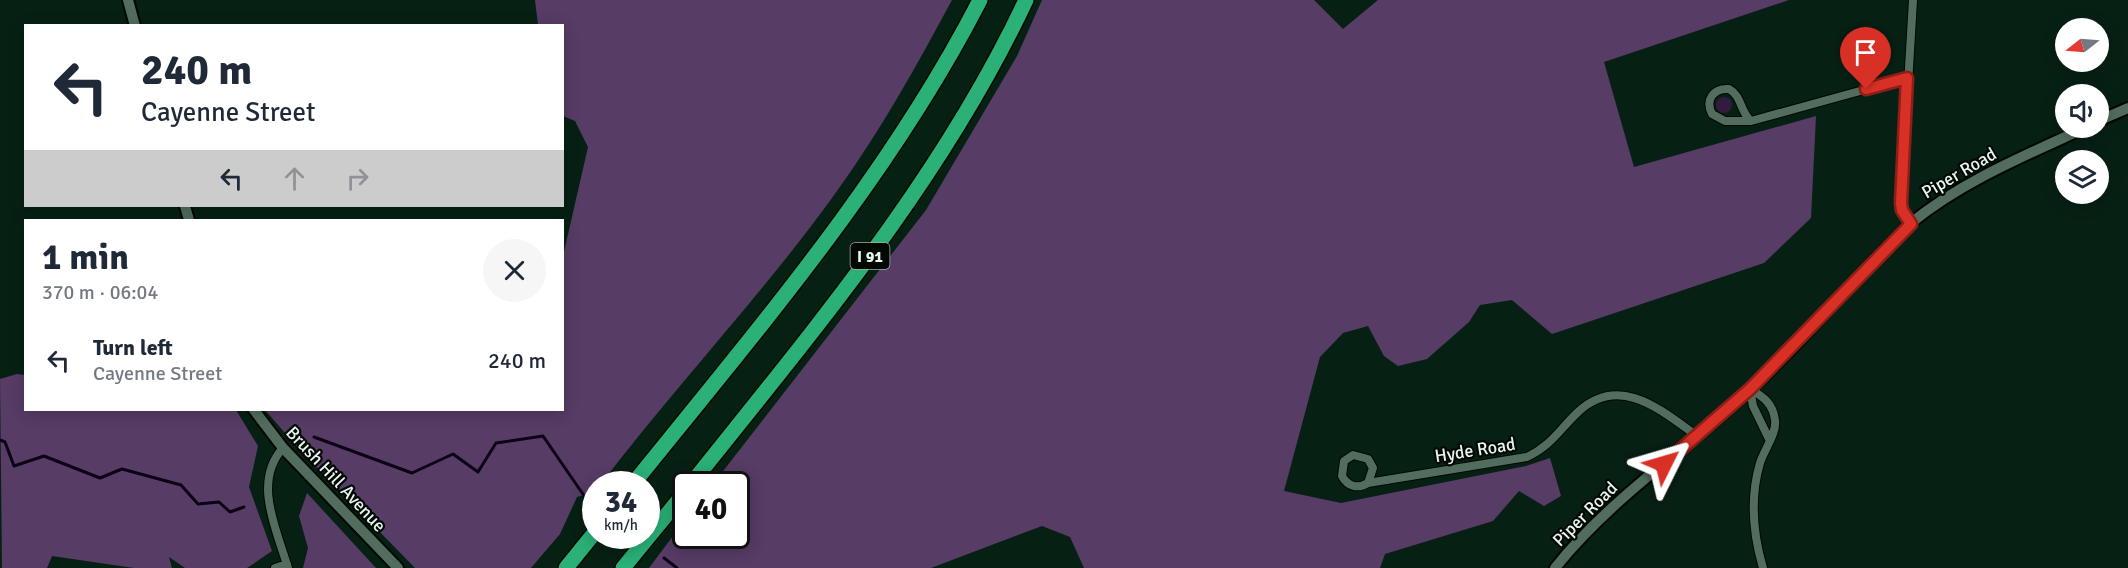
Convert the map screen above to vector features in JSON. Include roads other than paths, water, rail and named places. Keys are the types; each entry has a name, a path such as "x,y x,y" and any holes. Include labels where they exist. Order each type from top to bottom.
{"highway":[{"name":"I 91","path":"643,471 807,266 870,181 928,93 980,0"},
{"name":"I 91","path":"701,471 809,336 895,221 972,102 1026,0"},
{"path":"623,568 672,508"},
{"path":"566,568 582,548"}],"street":[{"path":"128,0 134,24"},
{"path":"1911,224 1902,210 1901,203 1913,0"},
{"path":"1751,122 1742,112 1739,100 1733,92 1719,90 1711,96 1709,105 1715,117 1731,122 1751,122 1907,78"},
{"path":"2109,116 2128,108"},
{"name":"Piper Road","path":"1555,568 1598,522 1750,389 1911,224 1941,200 1976,179 2064,138"},
{"path":"1750,389 1753,405 1768,439"},
{"path":"1750,389 1764,397 1772,409 1775,427 1768,439 1760,465 1755,493 1755,526 1763,568"},
{"name":"Hyde Road","path":"1368,483 1373,473 1371,463 1358,454 1348,457 1341,471 1344,480 1353,486 1527,457 1550,444 1579,411 1612,395 1631,396 1650,403 1697,436"},
{"name":"Brush Hill Avenue","path":"255,411 283,448 398,568"},
{"path":"275,568 288,566 267,489 269,469 283,448"}],"waterway":[{"path":"314,437 412,473 453,454 478,472 496,443 543,436 582,493"},
{"path":"0,440 5,442 14,466 44,456 100,478 122,469 181,485 198,504 219,502 230,512 244,507"},
{"path":"664,558 677,568"}]}
